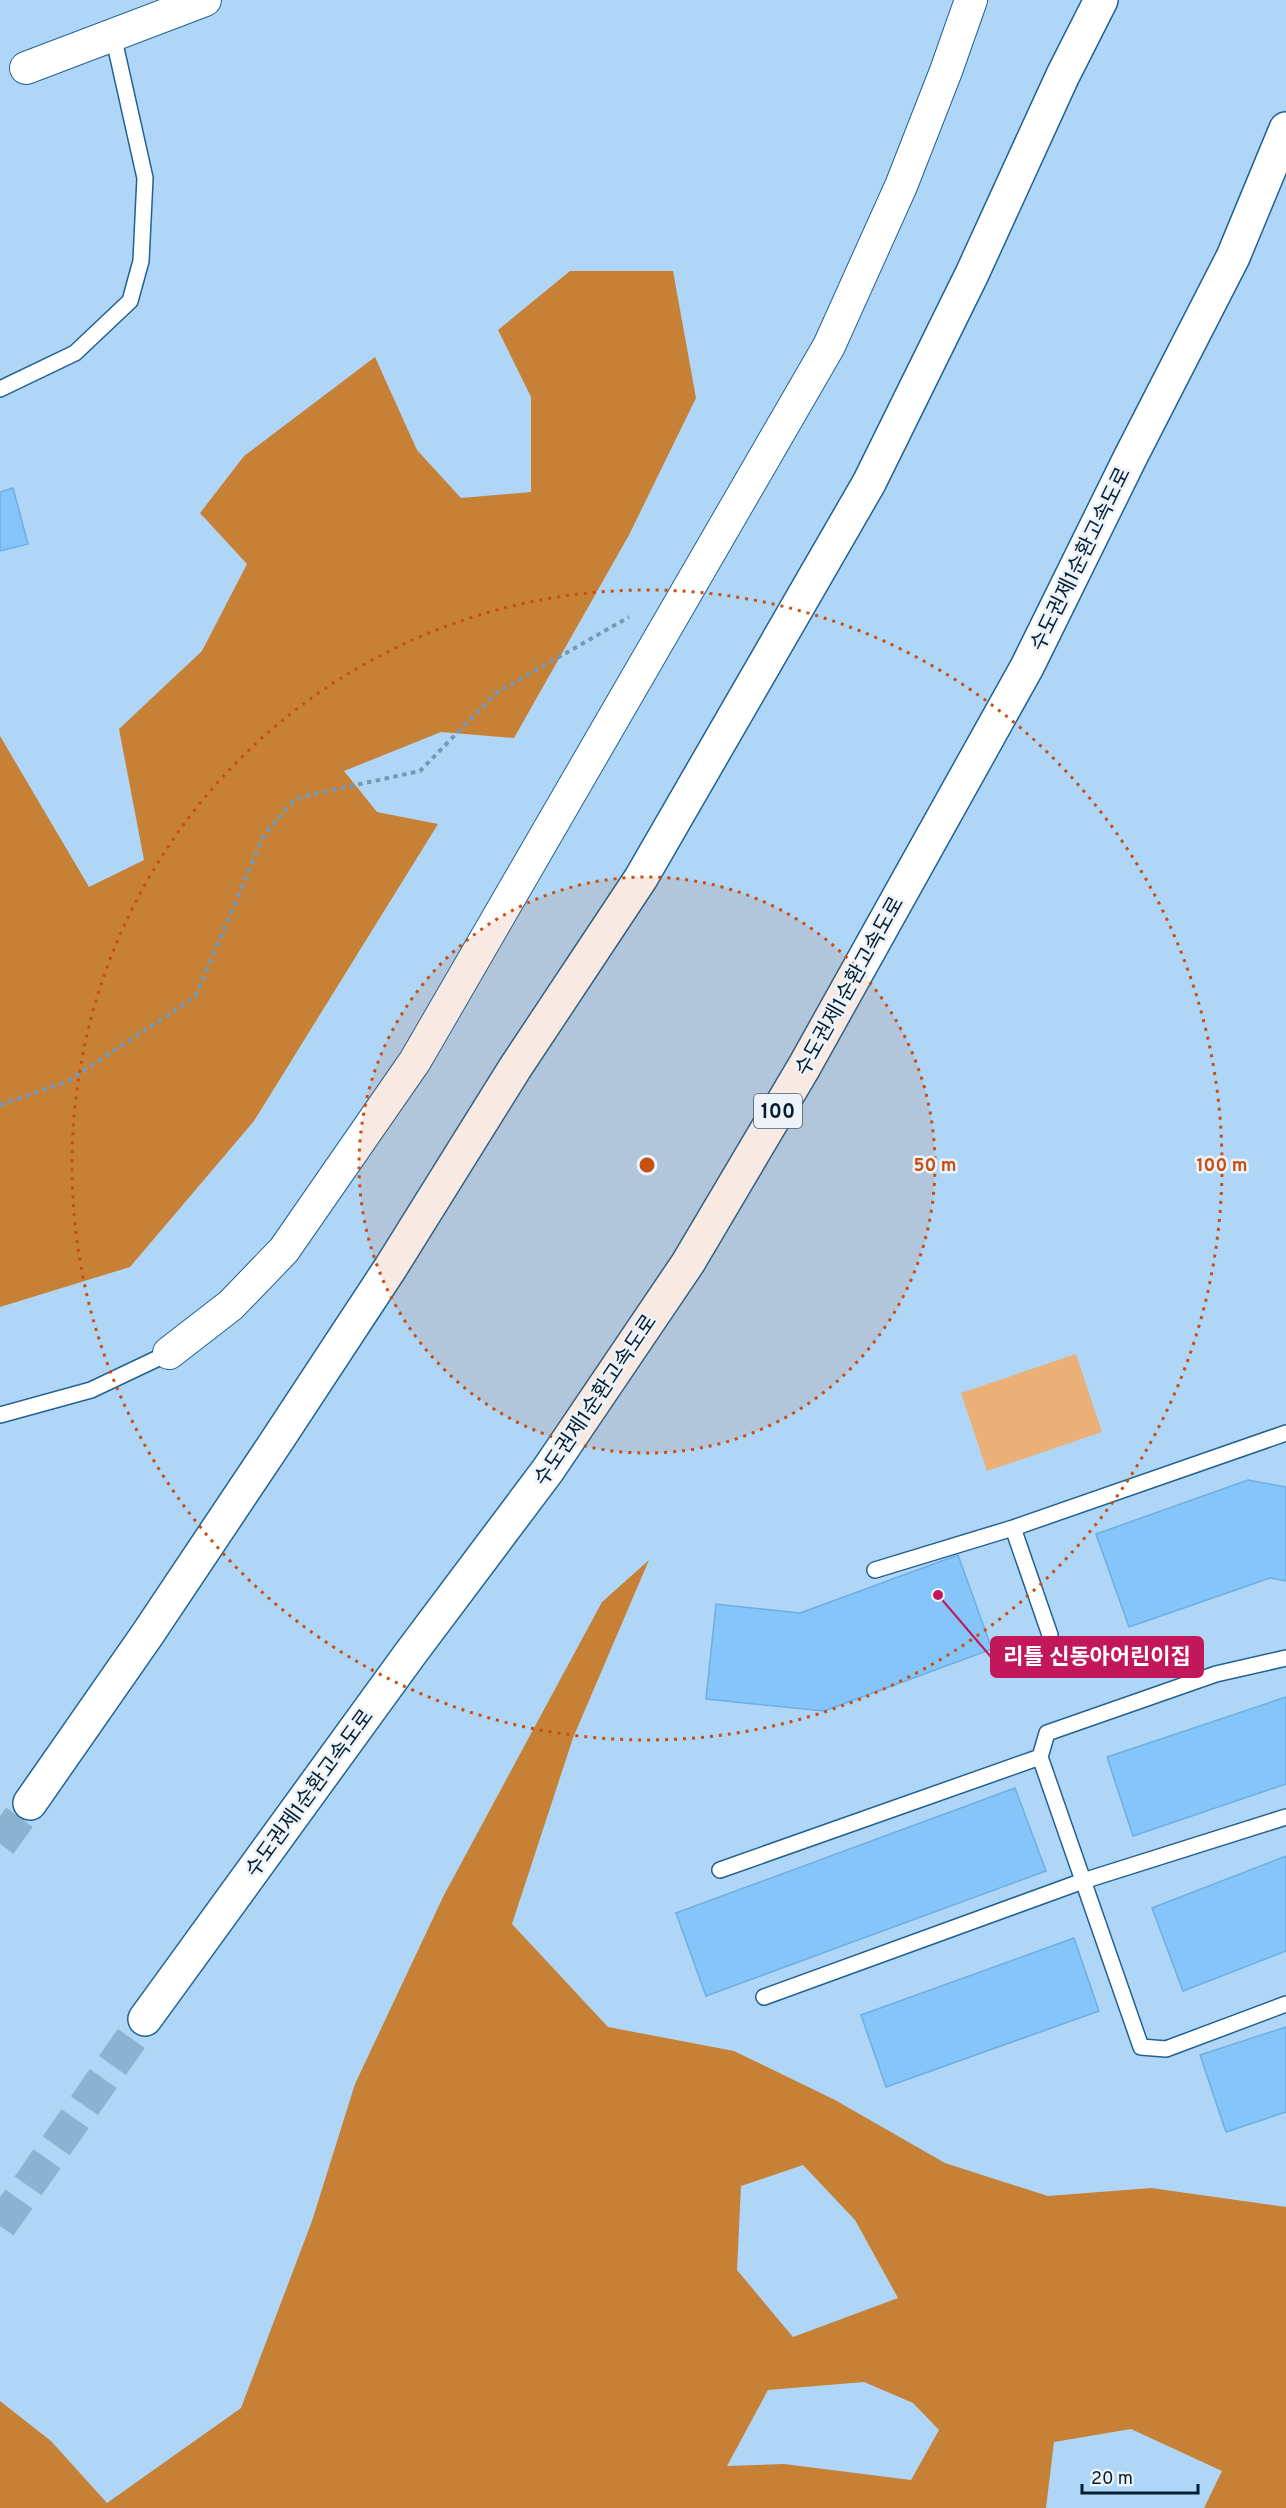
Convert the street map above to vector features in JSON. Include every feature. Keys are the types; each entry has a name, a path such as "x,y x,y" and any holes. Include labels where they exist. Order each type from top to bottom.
{"highway":[{"path":"30,1803 147,1635 289,1423 391,1267 515,1068 641,878 869,483 972,274 1101,0"},
{"name":"수도권제1순환고속도로","path":"145,2019 410,1654 548,1470 688,1263 804,1068 1027,667 1233,257 1286,129"}],"street":[{"path":"26,68 205,0"},
{"path":"169,1353 231,1305 284,1250 415,1061 829,346 901,186 971,0"}],"lane":[{"path":"0,389 75,353 130,301 141,261 145,178 113,35"},
{"path":"0,1415 91,1390 169,1353"},
{"path":"875,1570 1013,1528 1286,1433"},
{"path":"1013,1528 1050,1635"},
{"path":"1286,1658 1216,1674 1047,1733 1040,1757 1141,2047 1166,2049 1286,2004"},
{"path":"720,1870 1040,1757"},
{"path":"764,1997 1083,1881 1286,1817"}],"path":[{"path":"0,1105 68,1081 195,998 264,835 296,798 420,771 496,693 630,616"}],"shaded area":[{"path":"570,271 673,271 696,398 629,535 514,738 441,732 344,771 377,812 438,824 254,1121 130,1267 0,1307 0,736 89,887 144,860 119,729 202,651 247,564 200,513 244,456 375,357 417,450 461,498 531,492 531,397 498,330"},
{"path":"1076,1354 1102,1432 987,1471 961,1393"},
{"path":"649,1560 573,1738 512,1924 608,2027 734,2051 835,2100 945,2163 1048,2196 1151,2188 1286,2207 1286,2508 1204,2508 1222,2471 1131,2429 1054,2442 1046,2508 0,2508 0,2401 51,2441 107,2503 241,2408 312,2221 355,2084 444,1895 602,1602","holes":["803,2165 855,2220 898,2298 793,2337 737,2270 741,2186","864,2382 913,2403 939,2430 911,2480 784,2464 727,2466 768,2390"]}],"building":[{"path":"13,488 28,544 0,551 0,492"},
{"path":"1248,1480 1286,1487 1286,1581 1270,1578 1129,1627 1096,1534"},
{"path":"958,1555 992,1649 824,1711 706,1699 716,1604 800,1613"},
{"path":"1286,1697 1286,1784 1133,1836 1107,1757"},
{"path":"1015,1788 1046,1871 706,1996 676,1913"},
{"path":"1286,1856 1286,1951 1183,1991 1152,1908"},
{"path":"1074,1938 1099,2011 886,2087 861,2015"},
{"path":"1286,2027 1286,2112 1226,2132 1200,2055"}],"tunnel":[{"path":"0,1844 30,1803"},
{"path":"0,2226 145,2019"}],"place":[{"name":"리틀 신동아어린이집","path":"938,1595"}]}
